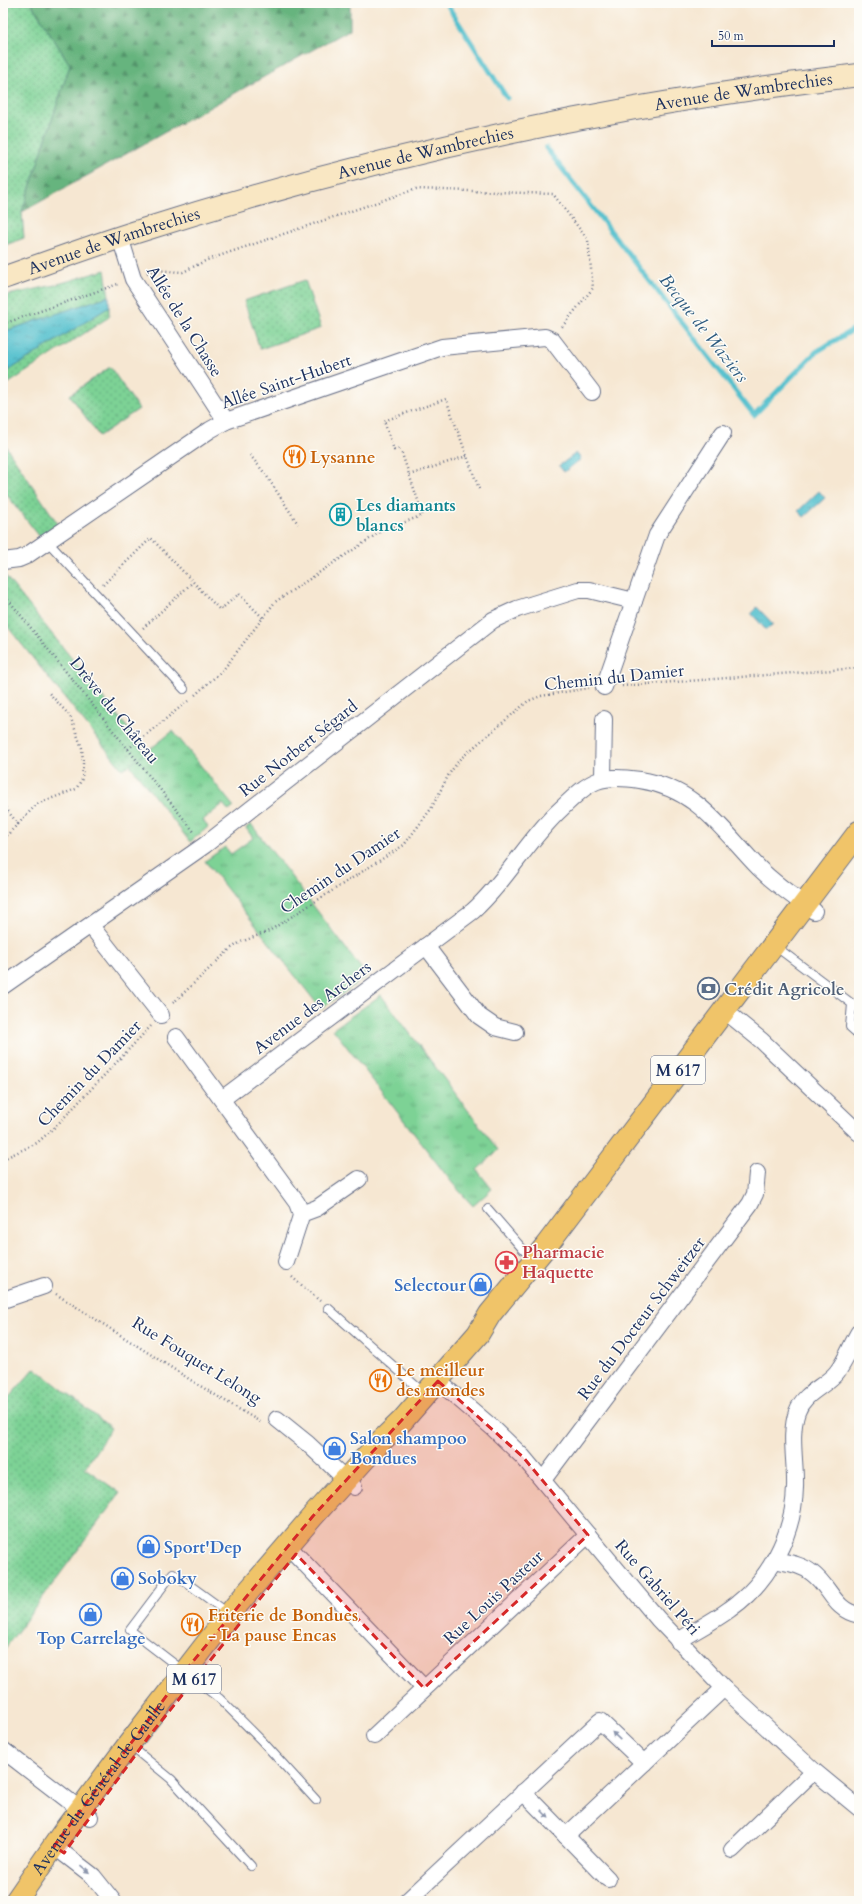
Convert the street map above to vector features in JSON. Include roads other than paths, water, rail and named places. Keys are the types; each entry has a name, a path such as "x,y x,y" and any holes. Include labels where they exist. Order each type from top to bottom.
{"main road":[{"name":"Avenue de Wambrechies","path":"3,278 120,237 228,204 317,179 453,145 637,108 736,92 859,75"},
{"name":"Avenue du Général de Gaulle","path":"16,1901 59,1850 85,1813 190,1675 292,1550 350,1483 379,1443 402,1421 432,1388 478,1334 490,1314 538,1265 778,949 809,907 859,832"},
{"name":"Avenue du Général de Gaulle","path":"809,907 859,852"},
{"name":"Avenue du Général de Gaulle","path":"85,1813 138,1752 230,1614 292,1550"},
{"name":"Avenue du Général de Gaulle","path":"31,1901 59,1850"}],"street":[{"name":"Allée de la Chasse","path":"120,237 133,279 226,421"},
{"name":"Allée Saint-Hubert","path":"3,561 19,559 204,434 226,421 442,347 545,337 552,340 592,392"},
{"path":"604,687 655,540 662,525 723,433"},
{"name":"Rue Norbert Ségard","path":"3,986 91,926 204,845 501,616 578,590 589,590 634,601"},
{"path":"603,779 604,719"},
{"name":"Avenue des Archers","path":"222,1099 473,911 490,895 529,843 561,808 584,788 603,779 619,777 657,783 683,794 706,811 760,869 809,907"},
{"path":"91,926 161,1015"},
{"path":"426,946 479,1016 495,1027 515,1032"},
{"path":"728,1013 795,1072 859,1133"},
{"path":"176,1037 294,1197 301,1214 286,1262"},
{"name":"Rue du Docteur Schweitzer","path":"543,1480 750,1204 755,1194 757,1173"},
{"path":"301,1214 317,1208 359,1179"},
{"path":"3,1300 44,1286"},
{"path":"678,1641 738,1603 758,1581 774,1560 788,1532 792,1513 795,1478 794,1429 797,1411 806,1397 836,1373 859,1332"},
{"name":"Rue Gabriel Péri","path":"432,1388 494,1429 523,1457 678,1641 724,1688 814,1771 859,1808"},
{"name":"Rue Fouquet Lelong","path":"277,1419 308,1444 350,1483"},
{"name":"Rue Louis Pasteur","path":"374,1736 588,1535"},
{"path":"292,1550 424,1688"},
{"path":"774,1560 807,1569 818,1578 841,1608 859,1615"},
{"path":"566,1836 724,1688"},
{"path":"407,1901 600,1721 644,1763"},
{"path":"3,1750 85,1813"},
{"path":"732,1850 814,1771"},
{"path":"524,1792 608,1879"},
{"path":"59,1850 93,1876 113,1901"}],"lane":[{"path":"47,541 184,689"},
{"path":"778,949 859,1009"},
{"path":"852,1004 850,1028 859,1035"},
{"path":"488,1209 538,1265"},
{"path":"328,1308 432,1388"},
{"path":"230,1614 173,1573 130,1630 190,1675 228,1707 316,1800"},
{"path":"138,1752 171,1779 251,1866"}],"water":[{"path":"109,296 109,307 3,374 3,332"},
{"path":"576,453 581,459 564,472 559,466"},
{"path":"819,491 825,498 804,517 798,511"},
{"path":"757,607 773,624 766,630 751,613"}],"waterway":[{"name":"Becque de Waziers","path":"446,3 507,98"},
{"name":"Becque de Waziers","path":"546,148 754,415 816,352 859,326"}],"place":[{"name":"Lysanne","path":"294,457"},
{"name":"Les diamants blancs","path":"340,515"},
{"name":"Crédit Agricole","path":"708,989"},
{"name":"Pharmacie Haquette","path":"506,1262"},
{"name":"Selectour","path":"481,1285"},
{"name":"Le meilleur des mondes","path":"381,1380"},
{"name":"Salon shampoo Bondues","path":"335,1448"},
{"name":"Sport'Dep","path":"148,1547"},
{"name":"Soboky","path":"122,1578"},
{"name":"Top Carrelage","path":"91,1614"},
{"name":"Friterie de Bondues - La pause Encas","path":"193,1625"}]}
